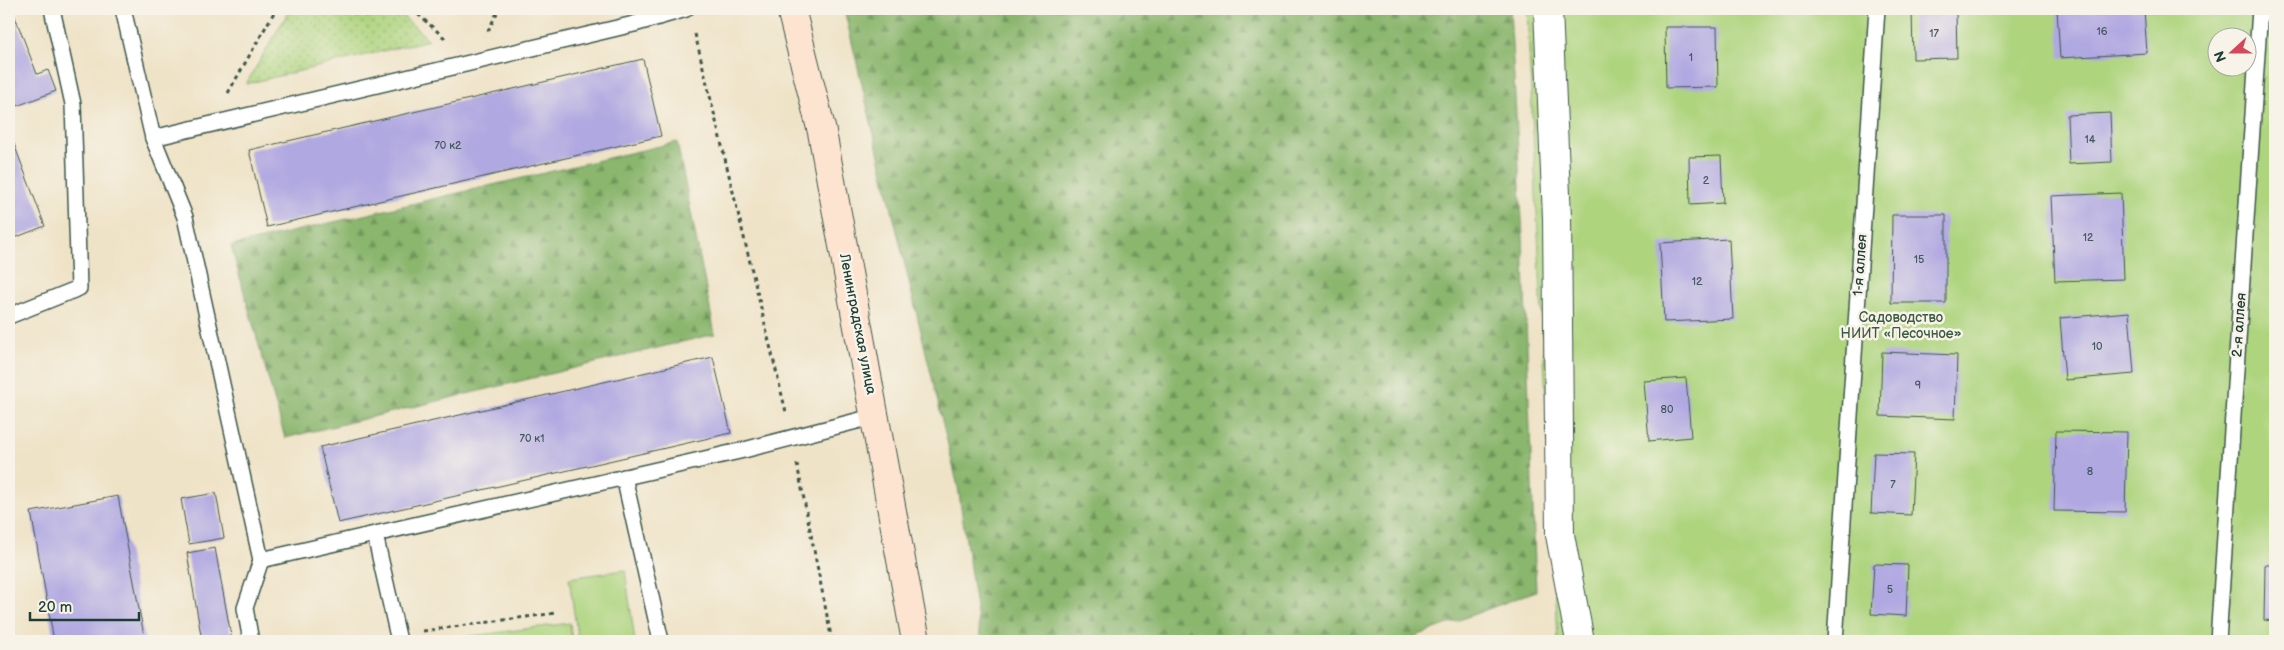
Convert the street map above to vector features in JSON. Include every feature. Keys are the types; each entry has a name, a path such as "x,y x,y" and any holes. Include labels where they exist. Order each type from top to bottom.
{"main road":[{"name":"Ленинградская улица","path":"791,9 822,132 876,416 916,641"}],"street":[{"path":"1548,9 1557,218 1560,535 1580,641"}],"lane":[{"path":"9,316 79,288 74,104 52,9"},
{"path":"123,9 153,138 186,217 261,560 245,608 251,641"},
{"path":"153,138 634,24 686,9"},
{"name":"1-я аллея","path":"1835,641 1876,9"},
{"name":"2-я аллея","path":"2218,641 2260,9"},
{"path":"261,560 744,450 792,436 876,416"},
{"path":"624,477 662,641"},
{"path":"375,534 398,638"}],"path":[{"path":"209,125 276,9"},
{"path":"412,9 471,63"},
{"path":"694,28 792,436 832,641"},
{"path":"398,638 556,613"}],"green space":[{"path":"290,9 395,9 429,40 246,84"},
{"path":"844,9 1510,9 1523,237 1536,591 1403,641 981,641 958,487"},
{"name":"Садоводство НИИТ «Песочное»","path":"1527,9 2275,9 2275,641 1558,641"},
{"path":"677,142 715,334 285,438 231,246"},
{"path":"625,570 635,641 578,641 569,578"},
{"path":"570,623 572,641 434,641"}],"building":[{"path":"9,9 12,9 37,74 48,70 56,91 9,109"},
{"path":"1912,9 1956,9 1957,58 1913,59"},
{"path":"2057,9 2144,9 2147,53 2060,58"},
{"path":"1665,27 1717,27 1718,87 1666,88"},
{"path":"643,59 661,136 267,227 249,150"},
{"path":"2110,113 2112,162 2069,164 2067,115"},
{"path":"9,131 45,226 9,240"},
{"path":"1721,156 1723,203 1690,205 1689,157"},
{"path":"2121,193 2124,279 2055,281 2051,196"},
{"path":"1892,215 1946,215 1946,303 1891,303"},
{"path":"1729,239 1733,319 1664,322 1660,243"},
{"path":"2129,312 2134,374 2065,380 2060,318"},
{"path":"1882,352 1957,355 1955,419 1880,416"},
{"path":"713,357 731,433 338,523 320,447"},
{"path":"1686,378 1691,437 1649,441 1644,381"},
{"path":"2056,431 2127,432 2125,512 2054,511"},
{"path":"1874,453 1914,454 1911,515 1871,513"},
{"path":"216,493 224,538 189,544 181,499"},
{"path":"118,496 145,641 54,641 31,512"},
{"path":"215,548 232,641 202,641 187,553"},
{"path":"1874,564 1908,565 1906,616 1871,614"},
{"path":"2265,565 2275,565 2275,621 2264,620"}]}
